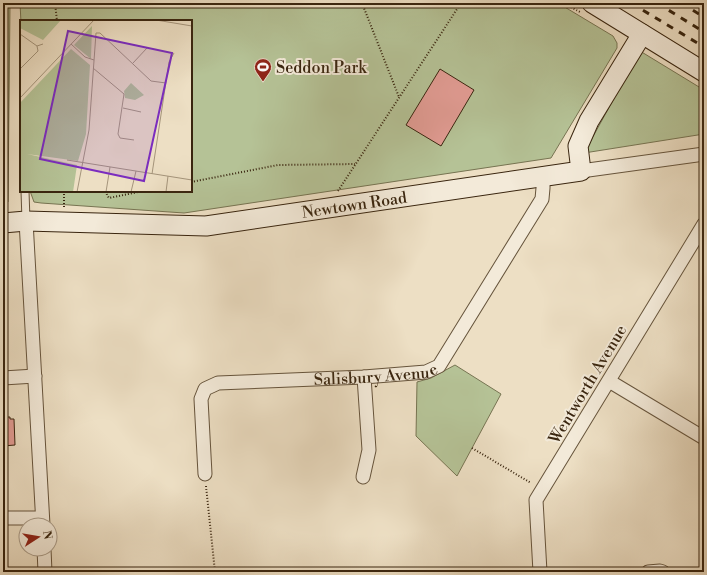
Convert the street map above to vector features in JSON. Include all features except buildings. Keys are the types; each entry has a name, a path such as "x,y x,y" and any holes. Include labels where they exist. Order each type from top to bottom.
{"street":[{"path":"592,3 704,72"},
{"path":"581,172 578,146 589,121 642,34"},
{"name":"Newtown Road","path":"3,223 26,221 206,226 704,154"},
{"name":"Salisbury Avenue","path":"205,474 202,399 205,388 218,382 364,377 426,372 439,366 542,199 543,178"},
{"path":"26,221 43,517"},
{"name":"Wentworth Avenue","path":"540,572 536,500 704,224"},
{"path":"3,378 35,376"},
{"path":"363,477 369,450 364,377"},
{"path":"609,381 704,438"},
{"path":"3,518 18,520"},
{"path":"44,557 45,572"},
{"path":"648,572 663,572"}],"lane":[{"path":"25,192 26,221"}],"path":[{"path":"55,3 57,20"},
{"path":"362,3 400,96"},
{"path":"327,209 461,3"},
{"path":"192,182 278,165 355,164"},
{"path":"106,192 109,198 138,192"},
{"path":"472,448 542,490"},
{"path":"205,474 215,572"}],"green space":[{"path":"3,3 10,3 8,202 3,203"},
{"name":"Seddon Park","path":"20,3 558,3 613,36 617,43 617,48 551,158 184,213 41,203 34,202 30,192 192,192 192,20 21,20"},
{"path":"640,51 704,90 704,134 584,153"},
{"path":"455,365 501,394 457,476 416,436 417,382 431,378"}],"railway":[{"path":"631,3 704,47"},
{"path":"657,3 704,32"},
{"path":"681,3 704,17"},
{"path":"694,3 704,9"}],"place":[{"name":"Seddon Park","path":"263,82"}]}
